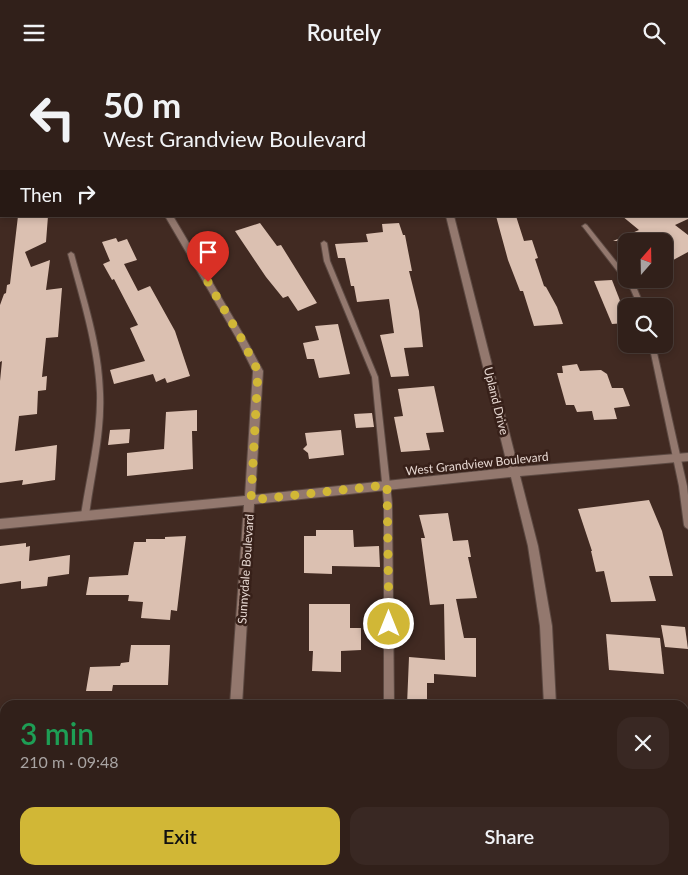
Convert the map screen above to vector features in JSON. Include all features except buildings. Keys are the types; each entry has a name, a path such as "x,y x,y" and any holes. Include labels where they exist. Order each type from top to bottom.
{"street":[{"name":"Sunnydale Boulevard","path":"170,217 241,338 258,371 236,700"},
{"name":"Upland Drive","path":"450,217 533,546 544,617 550,700"},
{"name":"West Grandview Boulevard","path":"0,523 251,500 514,472 688,457"}],"lane":[{"path":"585,226 618,269"},
{"path":"324,243 327,261 374,371 387,485 389,700"},
{"path":"71,254 98,371 100,395 99,425 85,515"},
{"path":"654,353 683,486 688,525"}],"route":[{"path":"208,282 258,371 251,500 387,485 389,624"}]}
